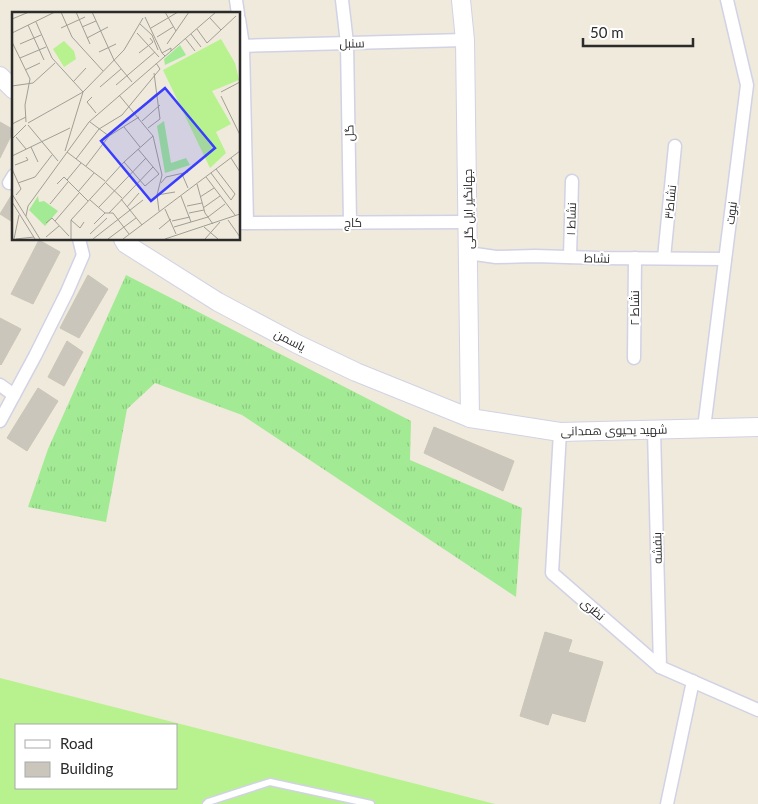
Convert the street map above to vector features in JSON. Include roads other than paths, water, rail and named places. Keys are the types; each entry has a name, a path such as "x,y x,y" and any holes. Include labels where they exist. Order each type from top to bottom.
{"main road":[{"name":"جهانگیر ایل گلی","path":"461,0 465,40 470,418"},
{"name":"یاسمن","path":"124,240 126,244 218,302 298,344 356,372 470,418"},
{"name":"شهید یحیوی همدانی","path":"470,418 560,432 758,427"}],"street":[{"name":"گل","path":"342,0 347,43 350,222"},
{"name":"نبوت","path":"704,428 725,259 752,83 728,0"},
{"path":"240,32 243,223"},
{"name":"سنبل","path":"241,46 465,40"},
{"name":"نشاط۳","path":"664,258 675,146"},
{"name":"نشاط ۱","path":"570,257 572,181"},
{"name":"کاج","path":"243,223 468,222"},
{"path":"0,421 67,292 83,255 79,240"},
{"name":"نشاط","path":"468,253 496,257 725,259"},
{"name":"نشاط ۲","path":"634,258 634,358"},
{"path":"0,385 14,395"},
{"name":"بنفشه","path":"654,430 660,667"},
{"name":"نظری","path":"560,432 552,573 660,667 758,710"},
{"path":"667,804 693,681"}],"lane":[{"path":"206,804 270,782 371,804"}]}
